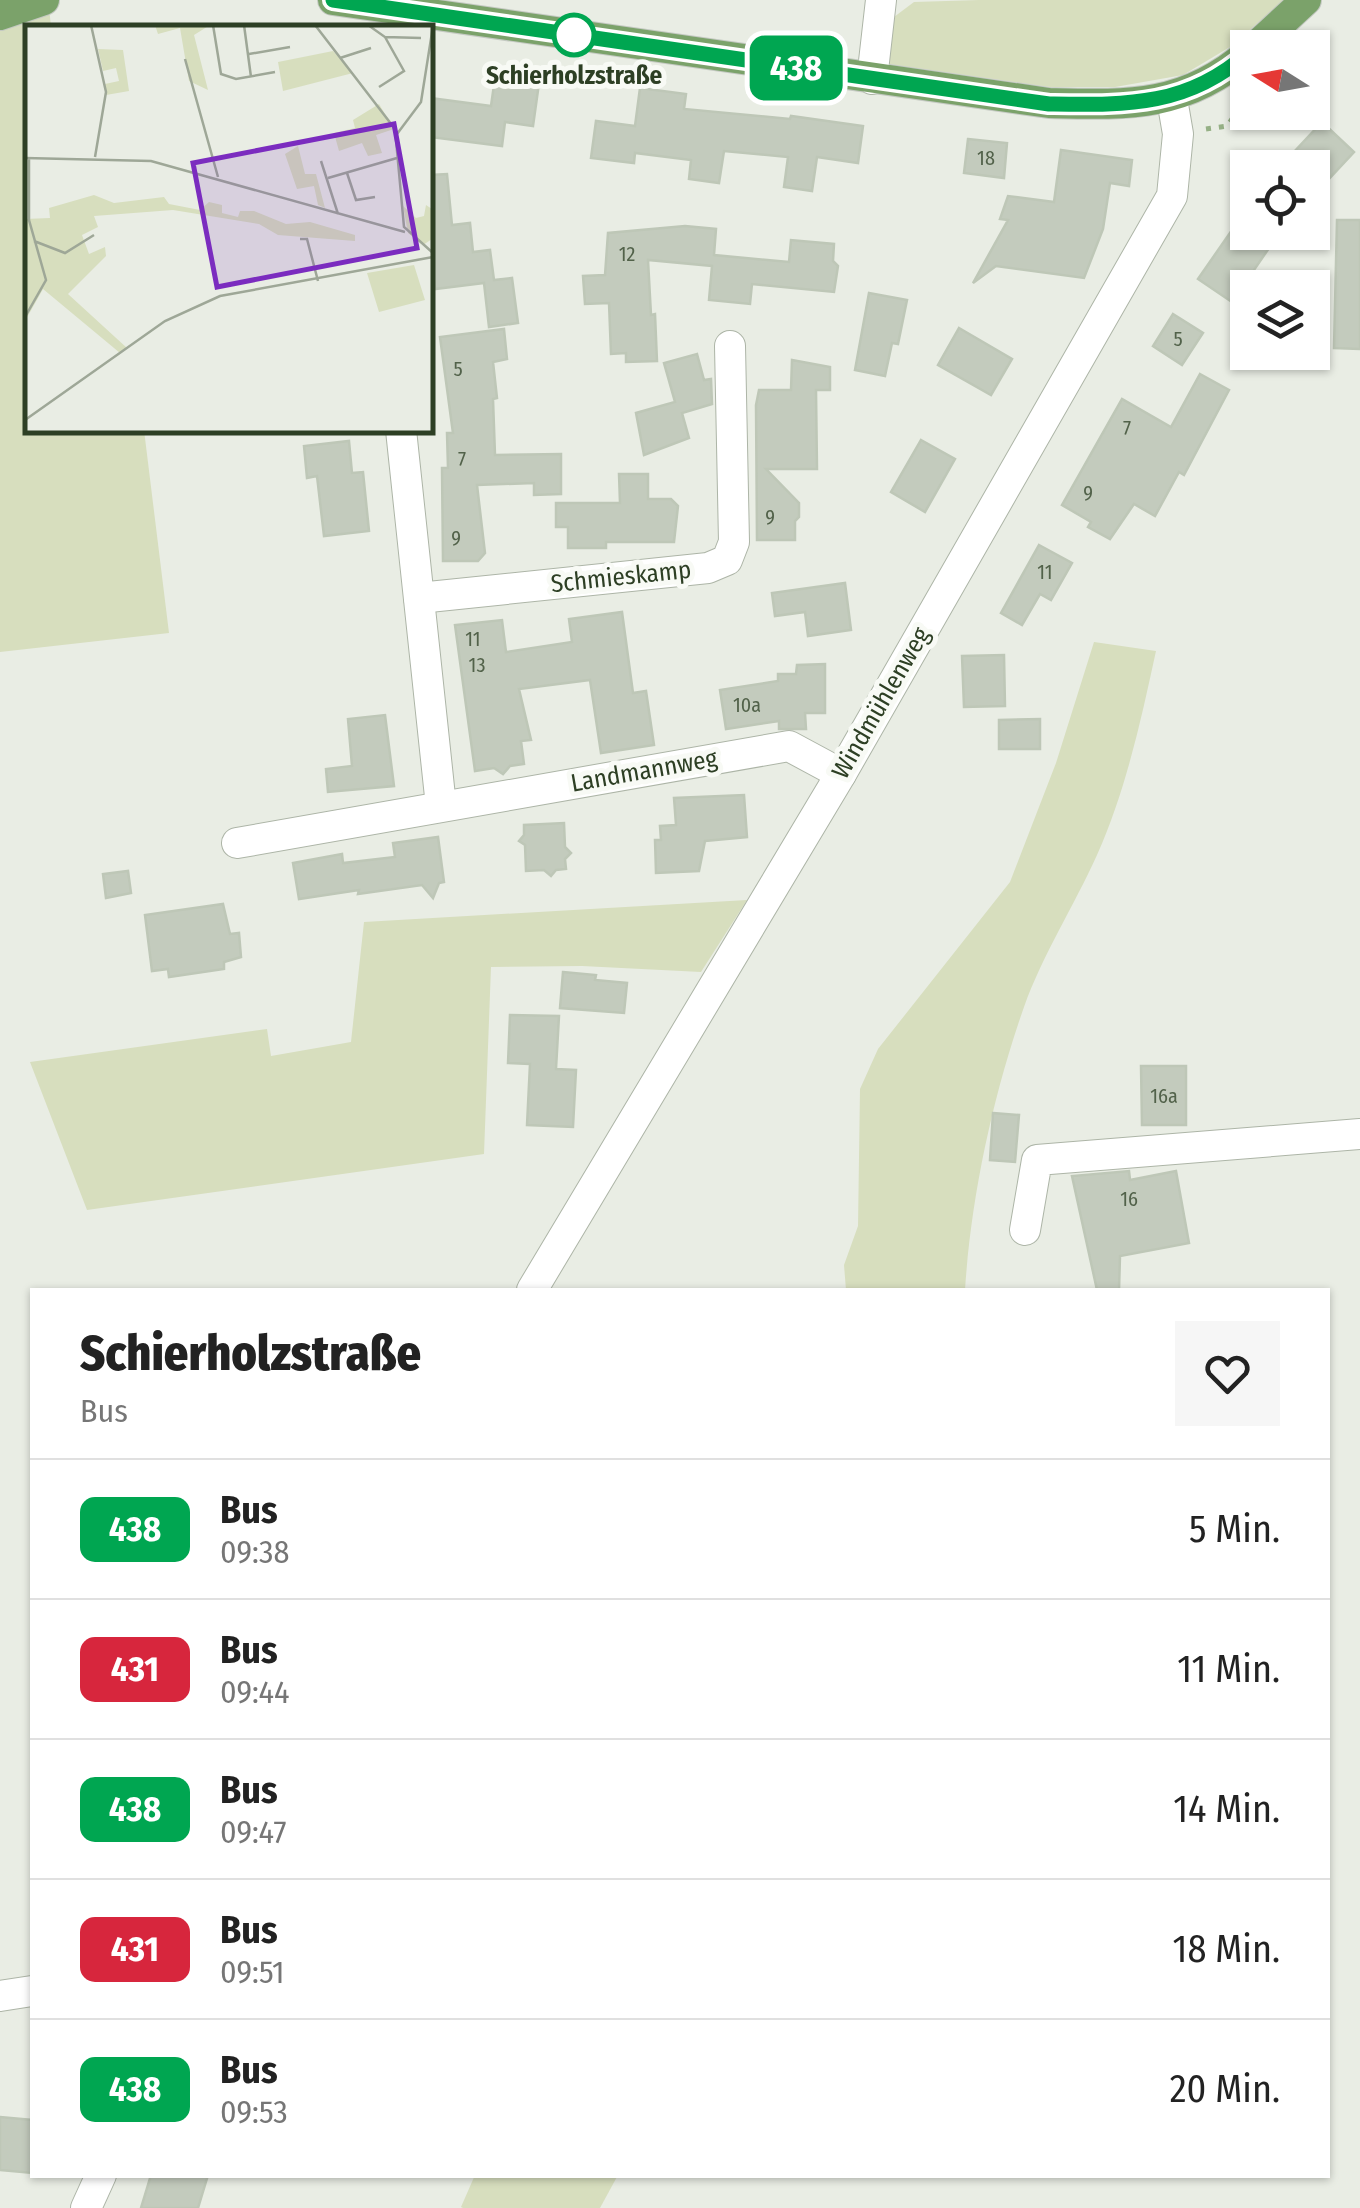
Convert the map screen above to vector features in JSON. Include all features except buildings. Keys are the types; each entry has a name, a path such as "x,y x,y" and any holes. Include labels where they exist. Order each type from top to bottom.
{"main road":[{"path":"0,15 44,0"},
{"path":"333,0 365,16 1049,104 1112,105 1172,98 1230,67"},
{"path":"1274,30 1306,0"}],"street":[{"path":"872,79 881,0"},
{"name":"Windmühlenweg","path":"533,1288 842,774 1172,196 1178,134 1172,98"},
{"name":"Schmieskamp","path":"419,598 708,568 727,560 734,542 730,346"},
{"path":"401,432 441,806"},
{"name":"Landmannweg","path":"237,843 789,746 842,774"},
{"path":"1025,1230 1037,1160 1360,1134"},
{"path":"0,1996 30,1992"},
{"path":"86,2208 100,2178"}],"path":[{"path":"1178,134 1227,126 1230,122"}],"green space":[{"path":"1284,0 1250,30 1230,30 1230,47 1183,75 1115,87 1050,87 889,64 894,17 914,2"},
{"path":"49,7 51,25 25,25 25,432 144,432 169,633 0,652 0,21"},
{"path":"1094,642 1156,651 1132,754 1107,830 1040,968 1013,1041 978,1183 965,1288 846,1288 844,1265 858,1226 860,1089 878,1049 1010,882 1056,763"},
{"path":"747,900 701,972 582,966 491,967 484,1154 87,1210 30,1062 267,1029 271,1056 351,1042 364,922"},
{"path":"474,2178 616,2178 600,2208 461,2207"}],"bus line":[{"name":"438","path":"333,0 1049,104 1112,105 1172,98 1230,67"}],"place":[{"name":"Schierholzstraße","path":"574,35"}]}
